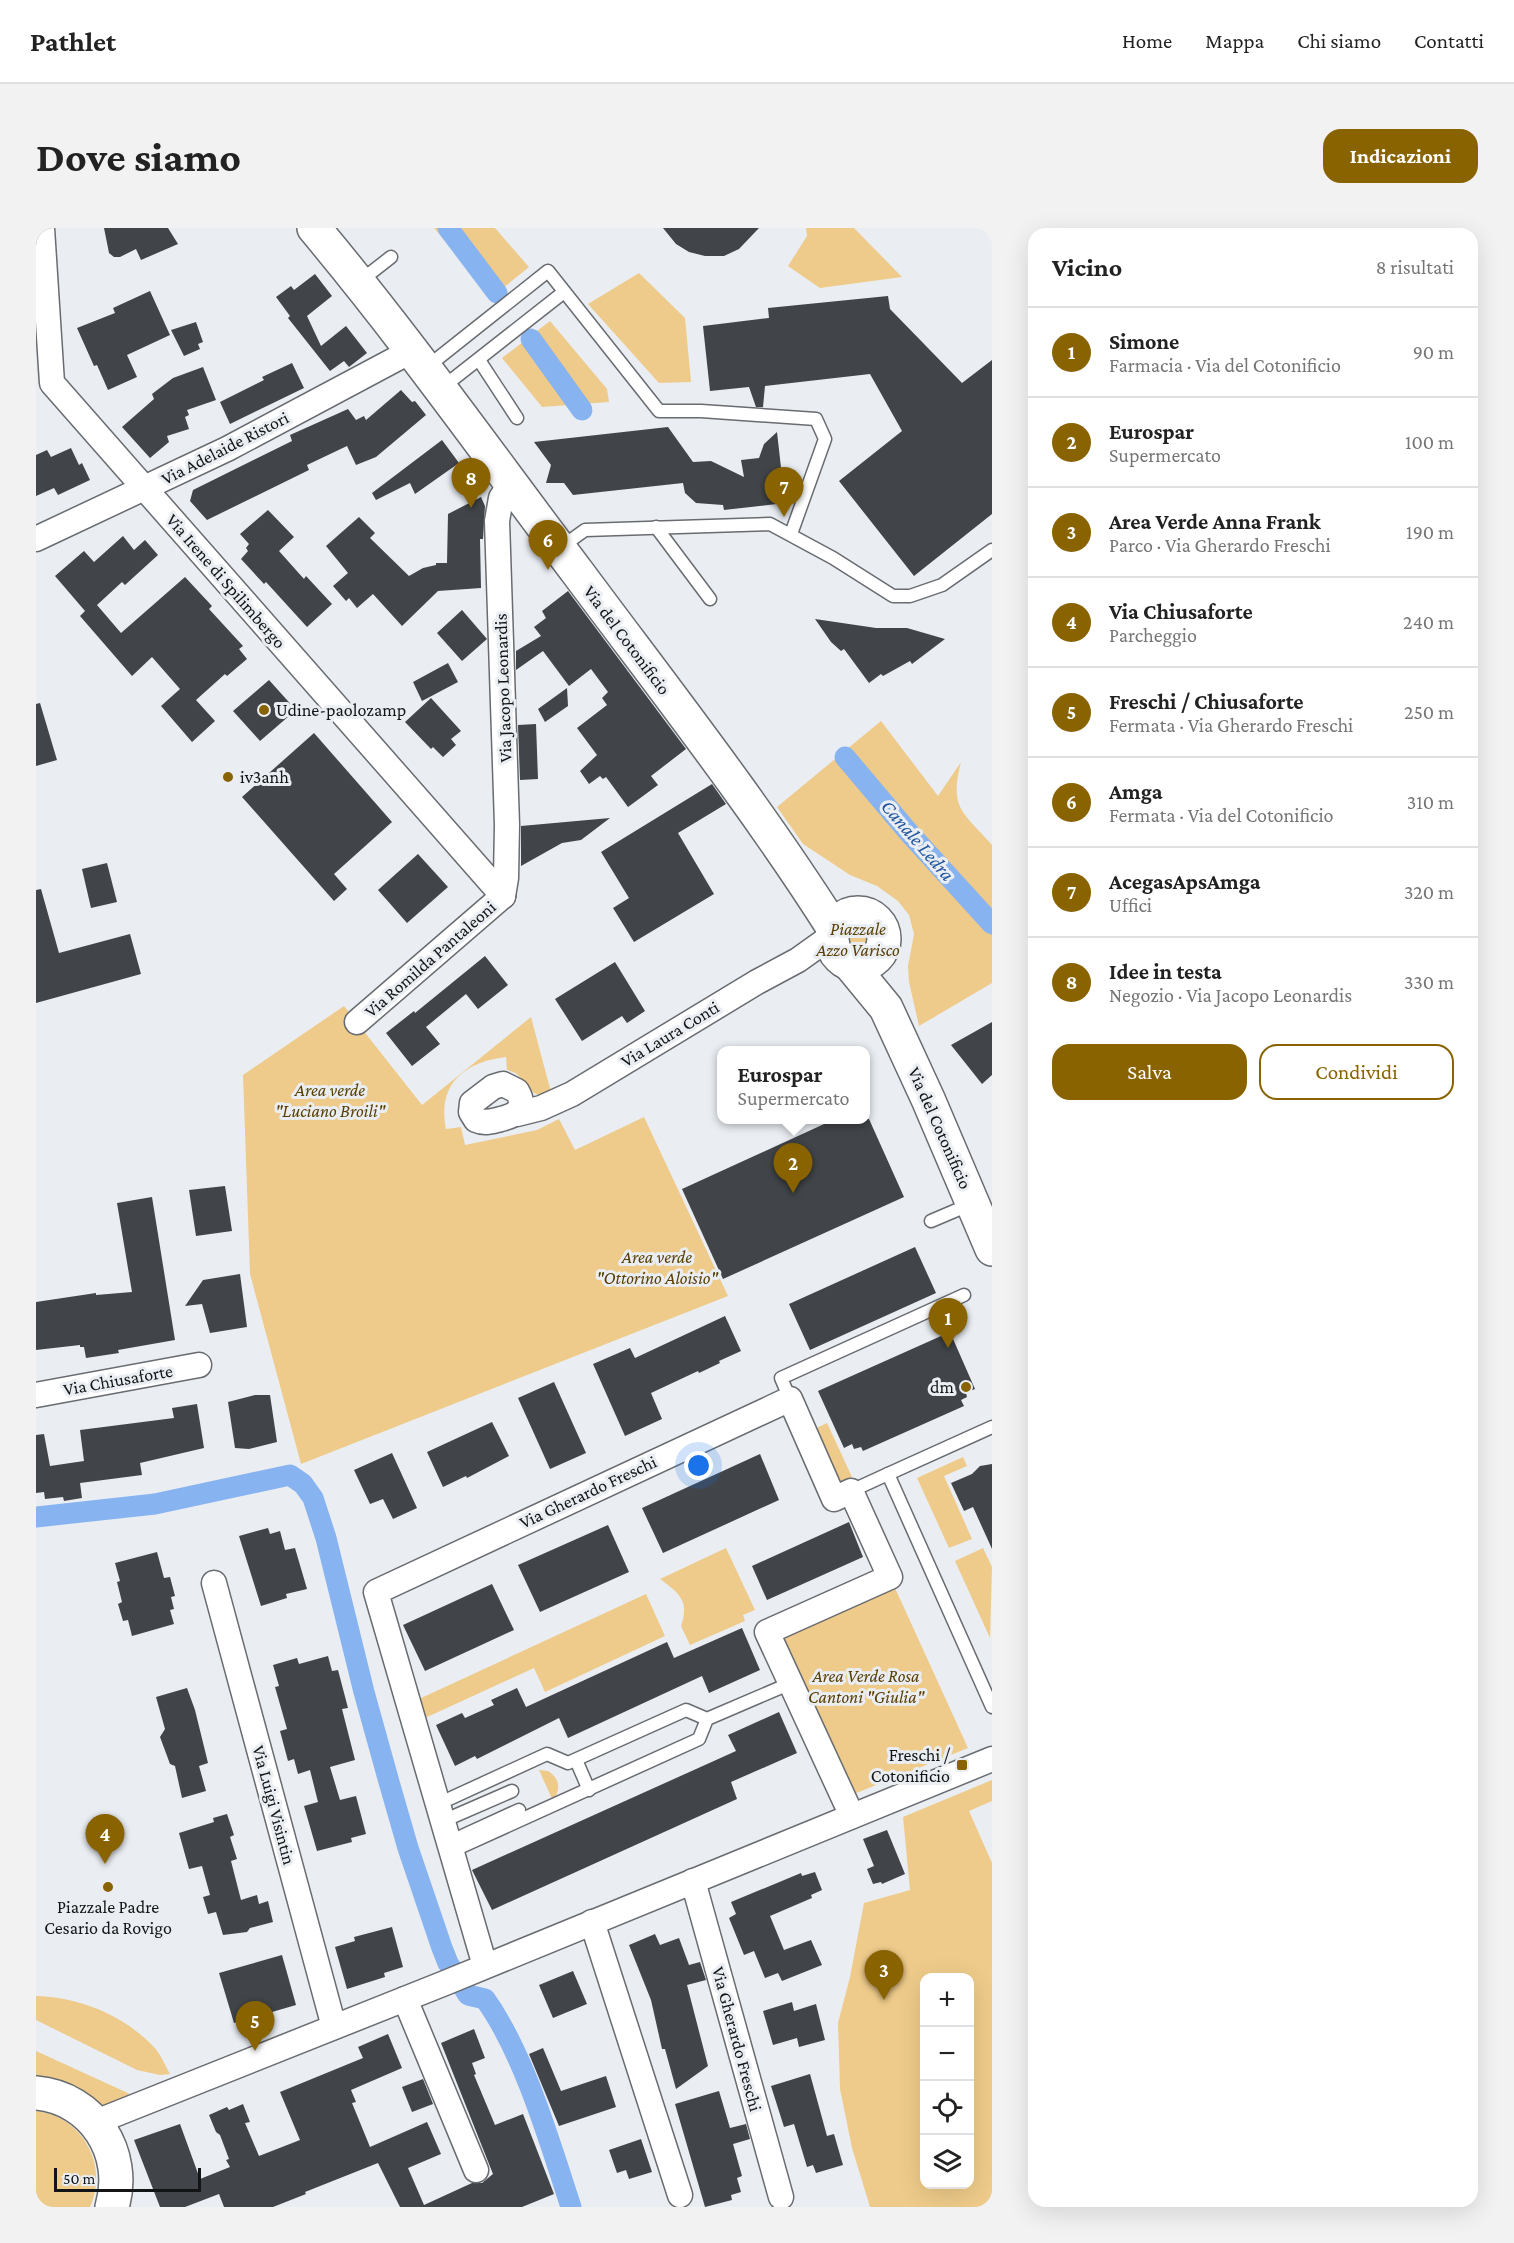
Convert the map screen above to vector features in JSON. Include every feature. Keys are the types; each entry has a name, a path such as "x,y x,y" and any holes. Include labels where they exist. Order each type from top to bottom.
{"main road":[{"name":"Via del Cotonificio","path":"314,228 511,483 805,883 842,938 886,1008 992,1249"},
{"path":"874,918 883,930 884,945 881,951 877,957 864,964 842,938 874,918"},
{"name":"Via del Cotonificio","path":"881,951 886,1008"},
{"path":"36,2093 60,2097 79,2107 96,2122 111,2148 116,2170 131,2207"},
{"path":"112,2207 116,2188 116,2170"}],"street":[{"name":"Via Irene di Spilimbergo","path":"42,228 52,383 503,896"},
{"name":"Via Adelaide Ristori","path":"36,539 227,449 425,370"},
{"name":"Via Jacopo Leonardis","path":"503,896 506,878 507,825 497,521 501,498 511,483"},
{"name":"Via Romilda Pantaleoni","path":"357,1022 503,896"},
{"name":"Via Laura Conti","path":"519,1105 541,1108 572,1094 758,981 842,938"},
{"name":"Via Chiusaforte","path":"36,1395 199,1365"},
{"path":"790,1399 834,1499 852,1491 890,1577 767,1632 852,1816"},
{"name":"Via Gherardo Freschi","path":"477,1969 445,1830 376,1592 790,1399"},
{"name":"Via Luigi Visintin","path":"214,1583 334,2027"},
{"path":"96,2122 445,1983 992,1759"},
{"name":"Via Gherardo Freschi","path":"693,1881 781,2197"},
{"path":"592,1922 680,2195"},
{"path":"405,1999 476,2170"}],"lane":[{"path":"357,283 392,257"},
{"path":"425,370 548,271 659,411 701,411 816,419 825,439 791,534"},
{"path":"425,370 479,360 564,292"},
{"path":"479,360 517,418"},
{"path":"559,549 585,531 770,524 854,570 893,596 910,596 942,585 992,550"},
{"path":"656,527 710,599"},
{"path":"931,1221 973,1203"},
{"path":"790,1399 781,1378 964,1295"},
{"path":"852,1491 992,1427"},
{"path":"888,1474 992,1707"},
{"path":"445,1830 589,1790 699,1739 707,1719 791,1683"},
{"path":"445,1830 547,1754 568,1763 686,1710 707,1719"},
{"path":"576,1760 589,1790"},
{"path":"445,1830 512,1791"},
{"path":"445,1830 519,1810"}],"green space":[{"path":"434,228 495,228 529,267 492,297"},
{"path":"806,228 854,228 902,277 820,288 788,266 807,236"},
{"path":"639,273 685,318 691,382 659,383 588,304"},
{"path":"550,321 607,389 609,402 542,407 502,358"},
{"path":"881,721 938,796 961,762 957,790 961,809 992,845 992,983 919,1026 909,982 908,966 914,934 909,915 898,901 877,886 850,875 803,844 777,807"},
{"name":"Piazzale Azzo Varisco","path":"860,913 878,922 885,937 880,952 864,964 842,959 834,947 842,919"},
{"path":"344,1006 422,1105 531,1017 552,1096 542,1096 530,1090 519,1076 507,1070 506,1057 478,1064 466,1070 450,1088 444,1113 446,1129 461,1127 465,1145 537,1130 559,1119 575,1150 644,1117 728,1296 301,1464 250,1274 243,1075"},
{"path":"827,1423 852,1477 833,1486 808,1432"},
{"path":"963,1457 967,1466 944,1476 972,1539 949,1548 917,1478"},
{"path":"726,1548 755,1610 743,1615 745,1621 690,1645 681,1626 684,1610 681,1598 660,1579"},
{"path":"983,1548 992,1567 990,1638 955,1561"},
{"name":"Area Verde Rosa Cantoni \"Giulia\"","path":"890,1577 968,1748 844,1798 767,1632"},
{"path":"646,1594 665,1636 545,1692 534,1668 425,1718 419,1699"},
{"path":"539,1770 548,1771 557,1781 558,1789 553,1801"},
{"path":"992,1780 992,1801 969,1811 992,1863 992,2207 870,2207 852,2148 840,2089 838,2023 850,1977 864,1903 910,1890 903,1817"},
{"path":"36,1996 84,2004 128,2025 153,2046 170,2074 160,2075 137,2070 36,2020"},
{"path":"36,2051 130,2094 101,2106 36,2083"},
{"path":"36,2111 67,2122 87,2145 96,2175 95,2191 90,2207 36,2207"}],"building":[{"path":"104,228 168,228 178,244 141,260 136,249 120,257 114,257 109,253"},
{"path":"663,228 759,228 739,249 724,256 705,256 689,252 676,244"},
{"path":"315,274 332,296 307,316 321,346 346,326 367,353 349,367 344,361 330,371 288,318 290,316 276,297 291,286 294,290"},
{"path":"150,291 170,335 127,355 137,377 108,390 77,328 115,313 113,308"},
{"path":"888,296 890,309 962,383 992,360 992,514 914,576 839,481 902,431 870,374 765,386 763,407 756,407 749,387 710,391 703,326 769,318 768,308"},
{"path":"196,322 203,342 198,344 200,349 184,356 171,330"},
{"path":"292,363 304,388 230,424 220,402 264,380 262,377"},
{"path":"203,367 216,400 187,410 189,415 185,417 189,429 167,436 169,442 150,458 122,427 154,399 152,394 173,378"},
{"path":"401,390 412,402 415,401 426,415 376,457 356,465 347,446 307,465 309,470 207,520 190,501 193,490 292,441 290,435 348,409 356,420 364,416 366,420"},
{"path":"668,427 693,462 711,461 744,477 741,460 759,458 764,444 777,432 785,503 724,510 723,505 696,503 685,493 683,483 573,495 564,483 546,483 551,465 534,442"},
{"path":"442,440 459,463 415,494 410,483 376,500 372,493"},
{"path":"71,448 79,465 82,463 90,480 58,495 54,488 36,496 36,455 47,450 51,457"},
{"path":"481,497 485,506 483,539 480,539 481,588 438,591 402,626 373,594 357,608 349,598 346,601 333,586 348,573 326,546 359,517 375,533 370,538 409,576 423,568 436,565 436,563 447,563 448,514"},
{"path":"268,510 294,537 279,551 304,579 306,576 332,604 307,627 266,582 264,584 241,559 248,551 246,548 249,544 240,534"},
{"path":"123,536 134,550 145,540 158,555 125,585 122,582 97,605 121,633 185,577 212,606 209,609 243,646 239,649 247,659 227,676 225,674 196,700 215,721 192,742 161,706 180,689 152,657 132,676 80,616 85,611 55,576 84,551 94,562"},
{"path":"568,591 686,749 651,776 658,785 628,807 606,777 603,779 600,776 589,784 580,771 597,755 577,728 607,705 602,698 608,692 591,669 569,686 543,651 516,670 516,651 541,636 534,627 546,618 542,611"},
{"path":"462,610 487,639 462,661 437,633"},
{"path":"815,619 876,628 907,628 945,639 912,664 910,661 883,676 881,674 869,683 844,649 841,651 831,642"},
{"path":"448,663 458,682 422,701 413,682"},
{"name":"Udine-paolozamp","path":"269,680 296,710 260,741 233,711"},
{"path":"567,688 568,706 545,722 538,709"},
{"path":"431,698 461,731 451,739 456,745 443,757 433,747 431,749 405,722"},
{"path":"40,703 57,760 36,766 36,704"},
{"path":"536,724 538,779 520,780 518,725"},
{"path":"314,733 392,822 334,874 347,889 334,901 242,797"},
{"path":"712,784 726,804 678,833 714,894 634,942 613,908 629,898 601,852"},
{"path":"610,818 581,840 562,843 521,866 521,826"},
{"path":"418,854 448,887 407,923 378,890"},
{"path":"107,863 117,902 91,908 82,869"},
{"path":"41,889 59,953 130,934 141,974 36,1003 36,890"},
{"path":"485,956 508,985 478,1009 466,994 426,1027 440,1044 412,1066 386,1033 414,1011 415,1013"},
{"path":"615,962 645,1011 627,1023 622,1016 582,1041 555,999"},
{"path":"992,1022 992,1075 982,1084 951,1045"},
{"path":"870,1121 904,1197 723,1279 682,1189 824,1124 870,1124"},
{"path":"225,1186 232,1231 196,1236 189,1190"},
{"path":"152,1197 175,1340 86,1358 84,1347 80,1345 36,1350 36,1302 96,1293 96,1295 132,1292 117,1203"},
{"path":"915,1247 936,1293 810,1350 789,1304"},
{"path":"240,1274 247,1327 210,1333 202,1304 185,1306 203,1280"},
{"path":"725,1316 741,1351 699,1373 698,1371 651,1393 662,1419 625,1436 593,1364 630,1348 635,1358"},
{"path":"950,1332 975,1389 966,1393 967,1397 961,1400 964,1406 863,1451 861,1447 854,1449 852,1444 844,1448 818,1391"},
{"path":"554,1382 586,1453 550,1469 518,1398"},
{"path":"255,1395 270,1395 277,1442 249,1449 235,1448 228,1402"},
{"path":"197,1404 204,1448 140,1463 142,1475 80,1483 82,1498 64,1501 63,1497 45,1499 44,1492 36,1493 36,1435 44,1434 50,1466 84,1461 80,1430 174,1418 172,1408"},
{"path":"492,1422 509,1456 467,1478 466,1476 443,1487 427,1452"},
{"path":"392,1453 417,1508 393,1519 383,1499 370,1504 354,1470"},
{"path":"760,1454 779,1500 663,1553 642,1508"},
{"path":"992,1464 992,1549 973,1507 964,1511 951,1483 972,1474 980,1466"},
{"path":"849,1522 863,1557 767,1600 752,1566"},
{"path":"608,1525 629,1572 540,1612 518,1565"},
{"path":"268,1528 270,1534 280,1531 285,1550 295,1548 307,1589 286,1594 287,1598 261,1606 239,1536"},
{"path":"157,1552 164,1578 170,1577 175,1596 171,1597 174,1609 170,1610 174,1624 132,1636 128,1620 123,1621 118,1604 122,1602 115,1563"},
{"path":"492,1584 514,1630 425,1671 403,1625"},
{"path":"742,1628 760,1670 709,1693 702,1676 568,1738 559,1718 477,1759 475,1756 455,1766 436,1725 462,1713 465,1718 494,1705 491,1700 517,1688 526,1707 667,1642 674,1658"},
{"path":"328,1656 332,1671 338,1670 348,1708 342,1709 355,1760 330,1767 340,1800 356,1796 366,1834 351,1838 352,1842 317,1851 304,1806 318,1802 310,1770 298,1774 294,1759 288,1761 280,1731 287,1729 275,1687 279,1686 273,1665 297,1658 299,1664"},
{"path":"187,1688 208,1763 199,1766 206,1791 182,1798 175,1766 170,1764 160,1737 165,1729 156,1697"},
{"path":"779,1712 797,1753 731,1782 737,1799 492,1910 472,1870 736,1751 728,1735"},
{"path":"227,1814 234,1835 230,1837 237,1859 231,1861 241,1900 257,1895 259,1904 268,1901 273,1922 250,1928 247,1932 223,1935 216,1912 208,1914 203,1897 210,1895 202,1866 189,1869 179,1833 214,1822 213,1818"},
{"path":"887,1830 905,1874 882,1884 881,1882 873,1884 867,1869 874,1866 863,1839"},
{"path":"815,1872 822,1890 811,1895 812,1898 770,1916 784,1950 811,1940 822,1965 782,1981 778,1973 765,1978 754,1951 744,1955 729,1918 736,1914 731,1902 801,1873 802,1876"},
{"path":"392,1927 403,1967 384,1973 385,1977 347,1989 335,1947 355,1941 354,1937"},
{"path":"655,1934 660,1945 679,1938 689,1965 700,1962 706,1980 687,1985 708,2066 676,2089 665,2049 662,2049 651,2000 629,1945"},
{"path":"282,1955 296,2005 234,2023 219,1973"},
{"path":"573,1971 587,2004 553,2018 539,1985"},
{"path":"792,2002 794,2011 816,2004 825,2040 799,2047 797,2038 773,2045 763,2011"},
{"path":"474,2029 485,2058 472,2063 476,2074 474,2075 495,2125 523,2114 554,2194 522,2207 400,2207 378,2163 273,2207 224,2207 219,2194 185,2207 160,2207 134,2140 180,2124 200,2179 230,2167 220,2135 216,2132 209,2115 227,2107 229,2110 243,2104 250,2122 245,2123 259,2156 300,2140 280,2092 363,2058 358,2047 388,2034 402,2068 351,2090 356,2102 352,2103 370,2147 427,2122 441,2154 408,2168 424,2205 472,2183 482,2183 493,2174 441,2043"},
{"path":"543,2048 561,2091 606,2076 616,2107 559,2126 529,2054"},
{"path":"810,2074 827,2136 834,2134 843,2165 816,2173 813,2165 807,2167 794,2124 784,2127 771,2086"},
{"path":"423,2079 433,2104 412,2112 402,2087"},
{"path":"719,2091 730,2128 746,2124 750,2139 733,2144 742,2176 737,2178 741,2192 731,2195 732,2200 705,2207 675,2104"},
{"path":"641,2139 652,2172 629,2179 626,2170 617,2173 609,2150"}],"waterway":[{"name":"Canale Ledra","path":"448,228 497,293"},
{"name":"Canale Ledra","path":"531,339 582,410"},
{"name":"Canale Ledra","path":"845,757 910,834 992,924"},
{"path":"36,1517 155,1504 290,1475 303,1484 313,1498 326,1538 389,1782 408,1848 442,1948 448,1963 468,1995 485,1999 512,2045 535,2099 571,2207"}],"place":[{"name":"Idee in testa","path":"471,508"},
{"name":"AcegasApsAmga","path":"784,517"},
{"name":"Amga","path":"548,570"},
{"name":"Udine-paolozamp","path":"264,710"},
{"name":"iv3anh","path":"228,777"},
{"name":"Eurospar","path":"793,1193"},
{"name":"Simone","path":"948,1348"},
{"name":"dm","path":"966,1387"},
{"name":"Freschi / Cotonificio","path":"962,1765"},
{"name":"Via Chiusaforte","path":"105,1864"},
{"name":"Piazzale Padre Cesario da Rovigo","path":"108,1887"},
{"name":"Area Verde Anna Frank","path":"884,2000"},
{"name":"Freschi / Chiusaforte","path":"255,2051"}],"park label":[{"name":"Area verde \"Luciano Broili\"","path":"330,1100"},
{"name":"Area verde \"Ottorino Aloisio\"","path":"657,1267"}]}
